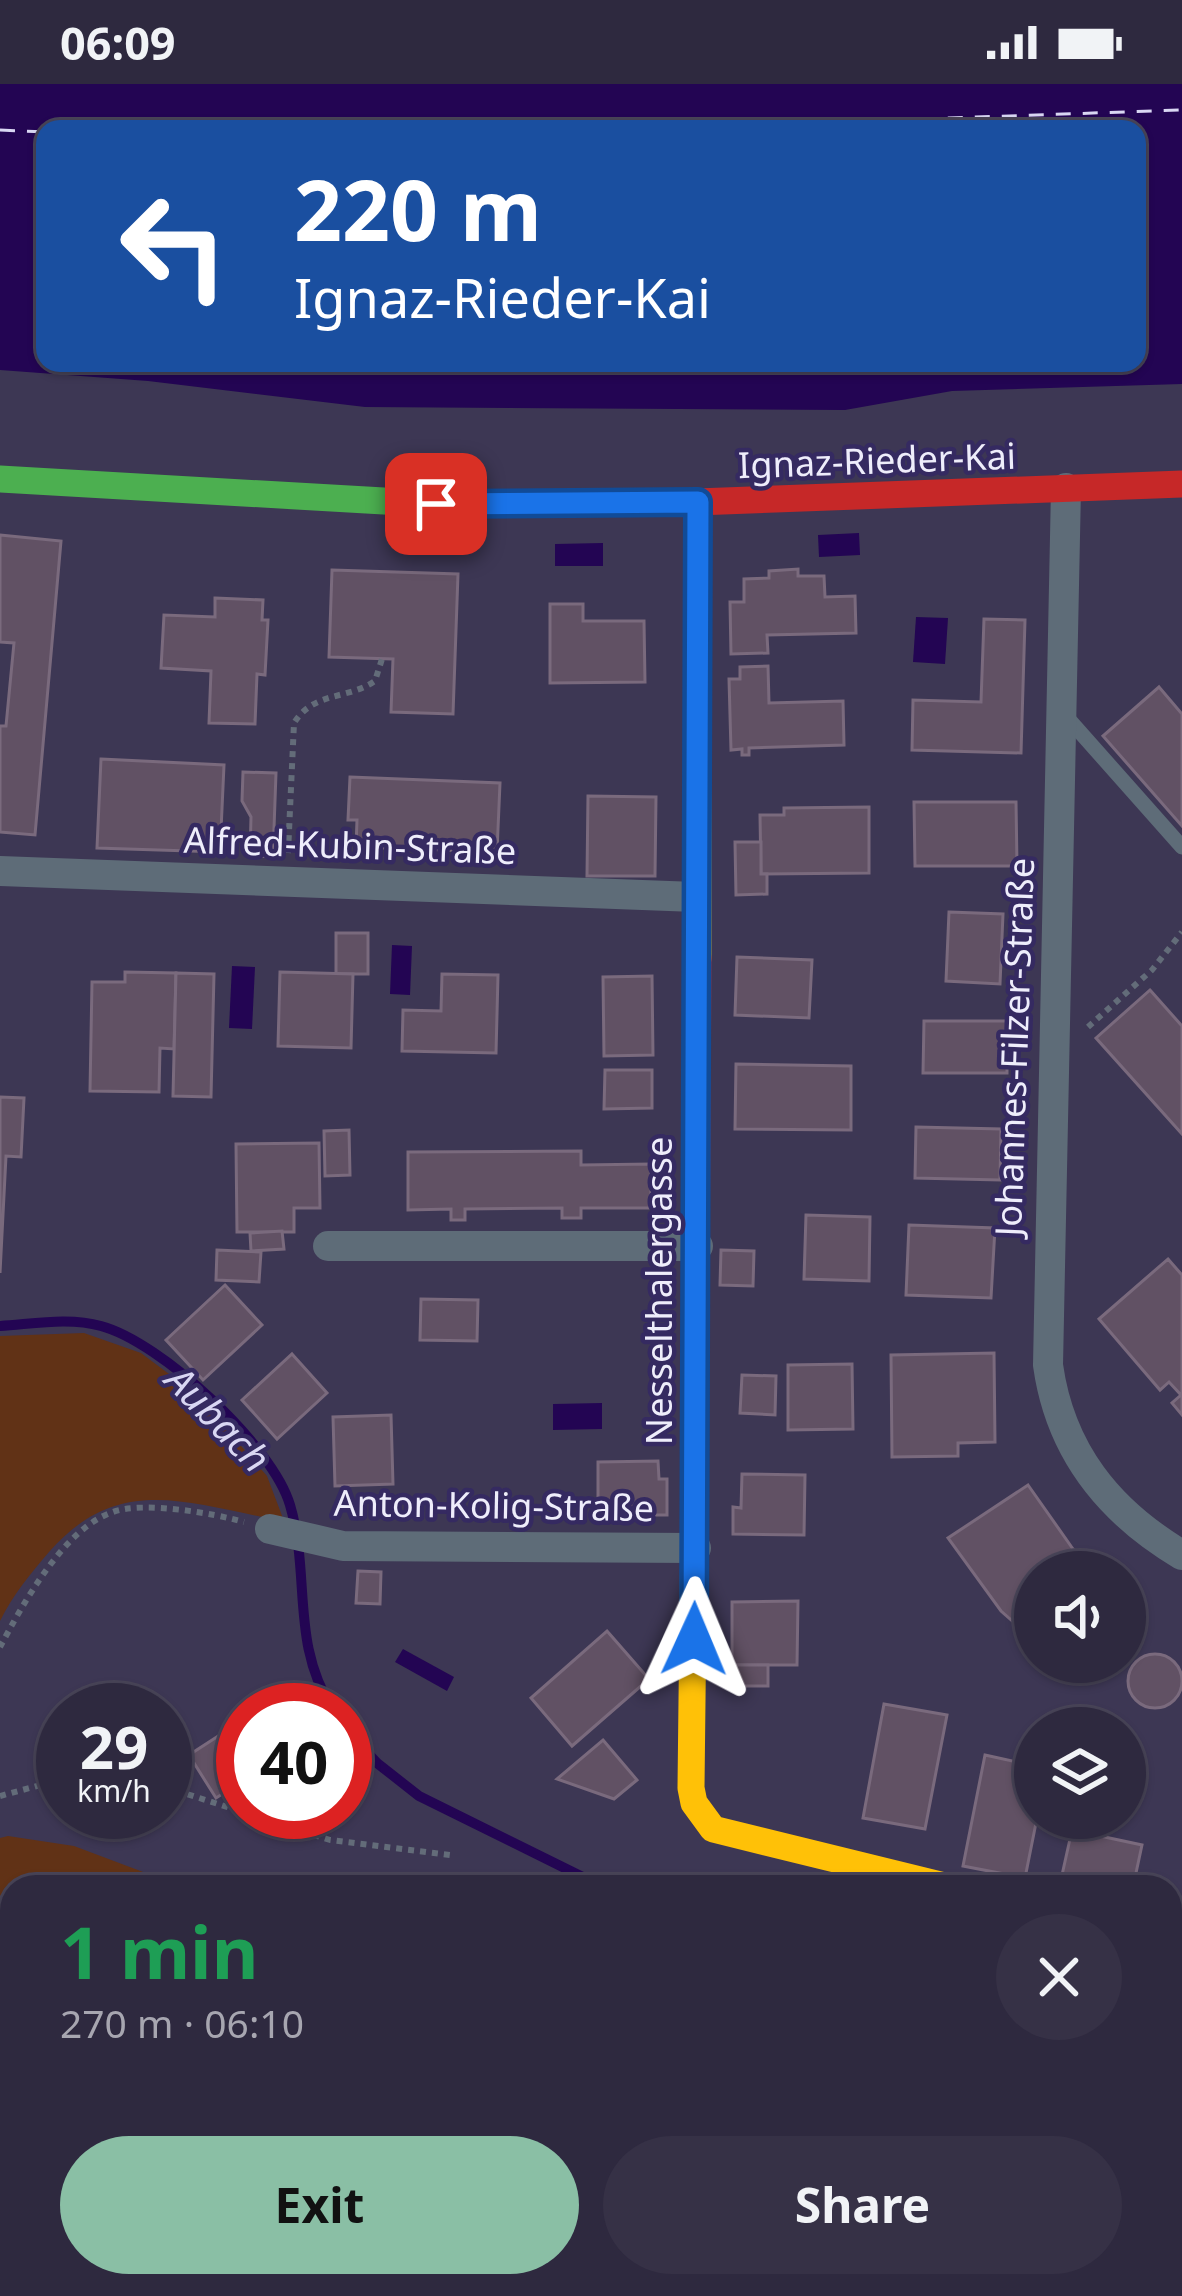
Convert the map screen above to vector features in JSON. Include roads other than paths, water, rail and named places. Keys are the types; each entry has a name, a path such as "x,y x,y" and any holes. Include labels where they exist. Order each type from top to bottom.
{"street":[{"name":"Ignaz-Rieder-Kai","path":"0,479 436,504 698,502 1182,484"},
{"name":"Johannes-Filzer-Straße","path":"1066,488 1046,1317 1051,1387 1074,1451 1102,1492 1138,1526 1182,1555"},
{"name":"Nesselthalergasse","path":"698,502 698,1246 691,1787 702,1817 713,1829 897,1875"},
{"name":"Alfred-Kubin-Straße","path":"0,871 696,897"},
{"path":"328,1246 698,1246"},
{"name":"Anton-Kolig-Straße","path":"270,1529 344,1546 696,1548"}],"lane":[{"path":"1062,712 1182,847"}],"waterway":[{"name":"Aubach","path":"0,1326 76,1322 126,1336 183,1374 239,1427 262,1454 290,1505 306,1634 319,1683"},
{"name":"Aubach","path":"372,1758 419,1796 579,1875"}]}
